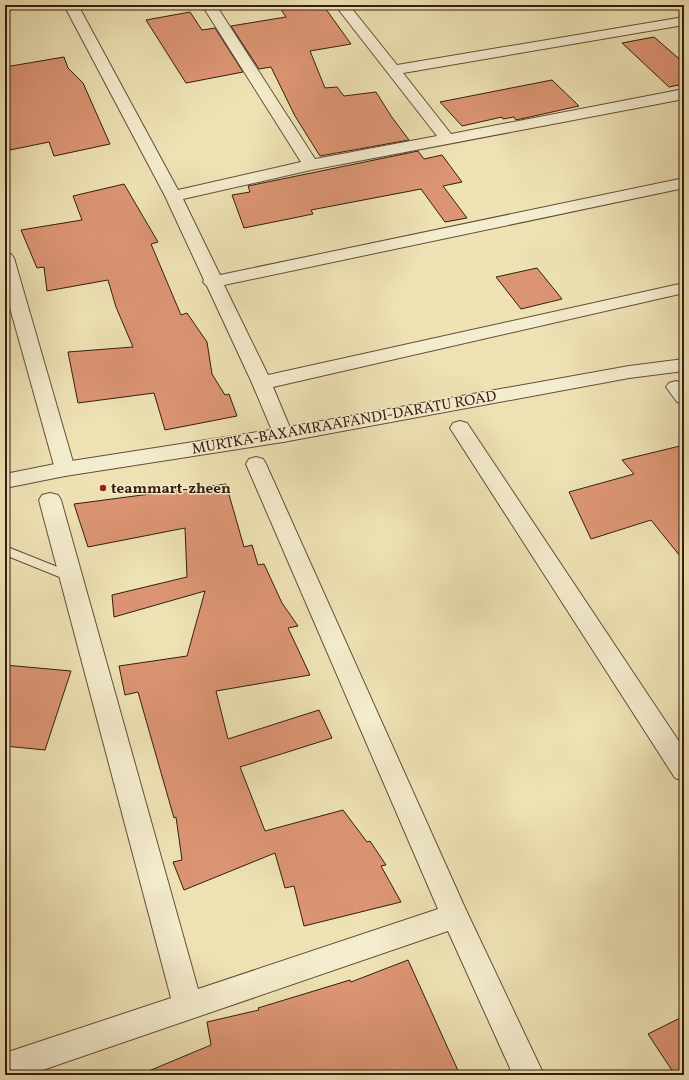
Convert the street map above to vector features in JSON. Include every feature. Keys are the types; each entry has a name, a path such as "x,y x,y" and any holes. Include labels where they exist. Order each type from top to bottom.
{"street":[{"path":"209,5 311,165"},
{"path":"342,5 448,140"},
{"path":"76,6 173,196 212,282 262,383 283,435"},
{"path":"394,70 684,21"},
{"path":"173,196 311,165 684,94"},
{"path":"212,282 678,184 684,198"},
{"path":"5,258 65,469"},
{"path":"262,383 684,288"},
{"name":"MURTKA-BAXAMRAAFANDI-DARATU ROAD","path":"5,481 65,469 283,435 622,373 684,365"},
{"path":"460,428 684,770"},
{"path":"256,464 455,916 529,1075"},
{"path":"50,500 188,1006"},
{"path":"5,1068 455,916"}],"lane":[{"path":"5,550 71,577"}],"building":[{"path":"299,5 323,5 351,44 310,51 325,88 337,87 344,96 376,92 391,116 409,140 320,156 295,116 271,67 259,69 231,26 286,17 280,8"},
{"path":"190,12 202,30 215,28 243,72 186,83 146,20"},
{"path":"654,37 684,63 684,84 669,87 622,43"},
{"path":"64,57 68,68 83,83 110,144 54,156 49,142 5,151 5,67"},
{"path":"552,80 579,106 516,120 514,117 503,119 502,117 462,126 440,102"},
{"path":"418,151 424,159 442,155 462,182 443,186 467,218 445,222 421,189 311,210 313,214 244,228 232,195 250,192 248,186"},
{"path":"124,184 158,242 151,244 181,315 187,313 207,342 212,374 225,395 229,394 237,416 165,430 154,393 78,403 68,352 133,347 116,307 108,280 47,291 44,267 37,268 21,230 82,220 73,196"},
{"path":"537,268 562,299 521,309 496,277"},
{"path":"684,445 684,561 651,520 591,539 569,492 634,474 622,460"},
{"path":"226,484 244,547 252,545 258,565 264,564 282,603 298,626 288,628 310,675 216,691 228,739 319,710 332,738 240,767 265,831 343,810 367,842 370,841 386,865 381,866 401,902 304,926 294,886 285,888 275,853 184,890 173,862 182,860 176,817 174,818 138,692 125,695 119,666 187,656 205,591 114,617 112,595 187,577 185,528 88,547 74,504"},
{"path":"5,665 71,671 45,750 5,746"},
{"path":"408,960 460,1075 139,1075 211,1045 207,1022 259,1010 258,1008 350,980 351,982"},
{"path":"684,1016 684,1075 675,1075 648,1034"}],"place":[{"name":"teammart-zheen","path":"103,488"}]}
